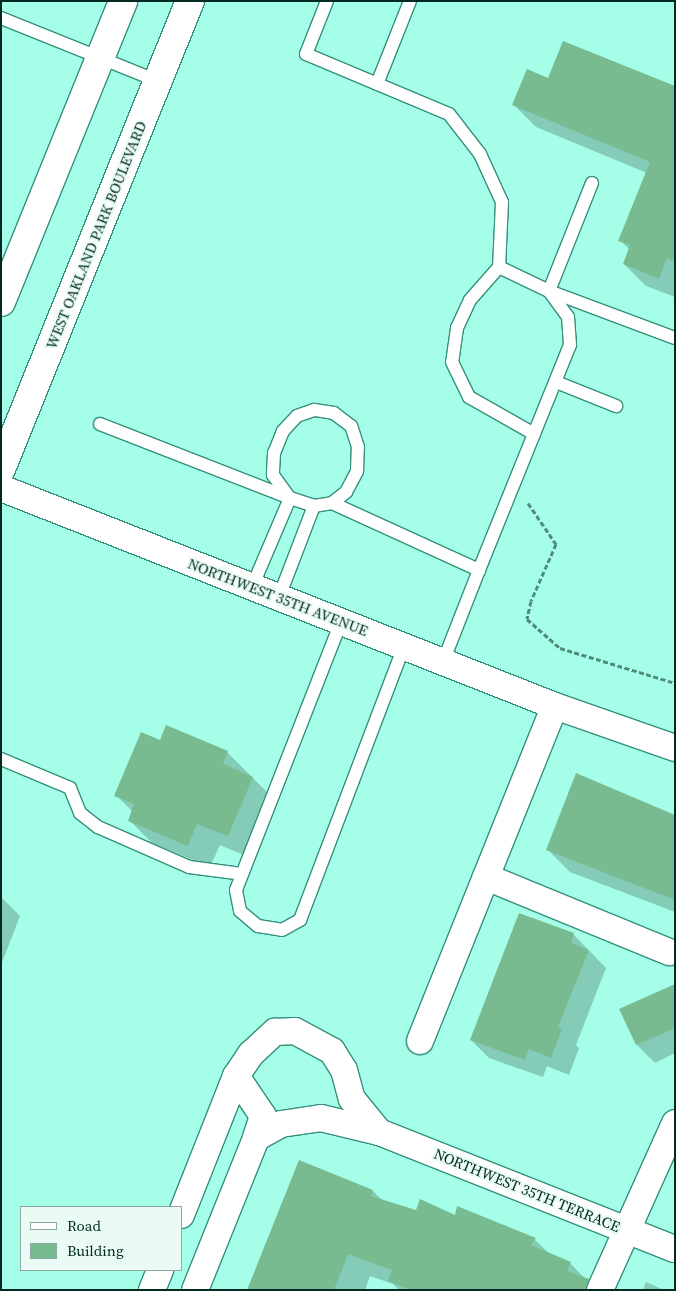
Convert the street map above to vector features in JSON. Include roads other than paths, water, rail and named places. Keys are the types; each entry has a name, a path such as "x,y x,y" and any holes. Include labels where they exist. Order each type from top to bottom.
{"main road":[{"path":"1,302 123,1"},
{"name":"WEST OAKLAND PARK BOULEVARD","path":"1,469 190,1"}],"street":[{"name":"NORTHWEST 35TH AVENUE","path":"1,488 555,706 675,748"},
{"path":"420,1041 555,706"},
{"path":"486,877 669,952"},
{"path":"182,1213 236,1076 251,1054 275,1032 296,1031 332,1051 344,1070 352,1099 379,1132"},
{"path":"195,1290 263,1116 236,1076"},
{"name":"NORTHWEST 35TH TERRACE","path":"256,1138 281,1124 321,1118 379,1132 675,1249"},
{"path":"600,1290 625,1229 675,1123"},
{"path":"152,1290 160,1271"}],"lane":[{"path":"327,1 306,54 450,114 480,154 502,202 499,267 470,300 457,328 452,362 469,397 534,434"},
{"path":"377,84 410,1"},
{"path":"1,18 158,81"},
{"path":"549,291 592,183"},
{"path":"499,267 549,291 675,338"},
{"path":"443,662 570,345 568,317 549,291"},
{"path":"556,382 616,406"},
{"path":"100,424 290,498 314,506 332,503 346,492 357,471 358,447 351,426 334,413 314,410 297,416 283,431 274,453 273,474 290,498"},
{"path":"252,587 290,498"},
{"path":"332,503 479,570"},
{"path":"278,597 314,506"},
{"path":"341,622 236,890 240,911 258,926 282,930 300,920 404,646"},
{"path":"1,759 70,788 80,814 98,826 189,867 242,874"}]}
